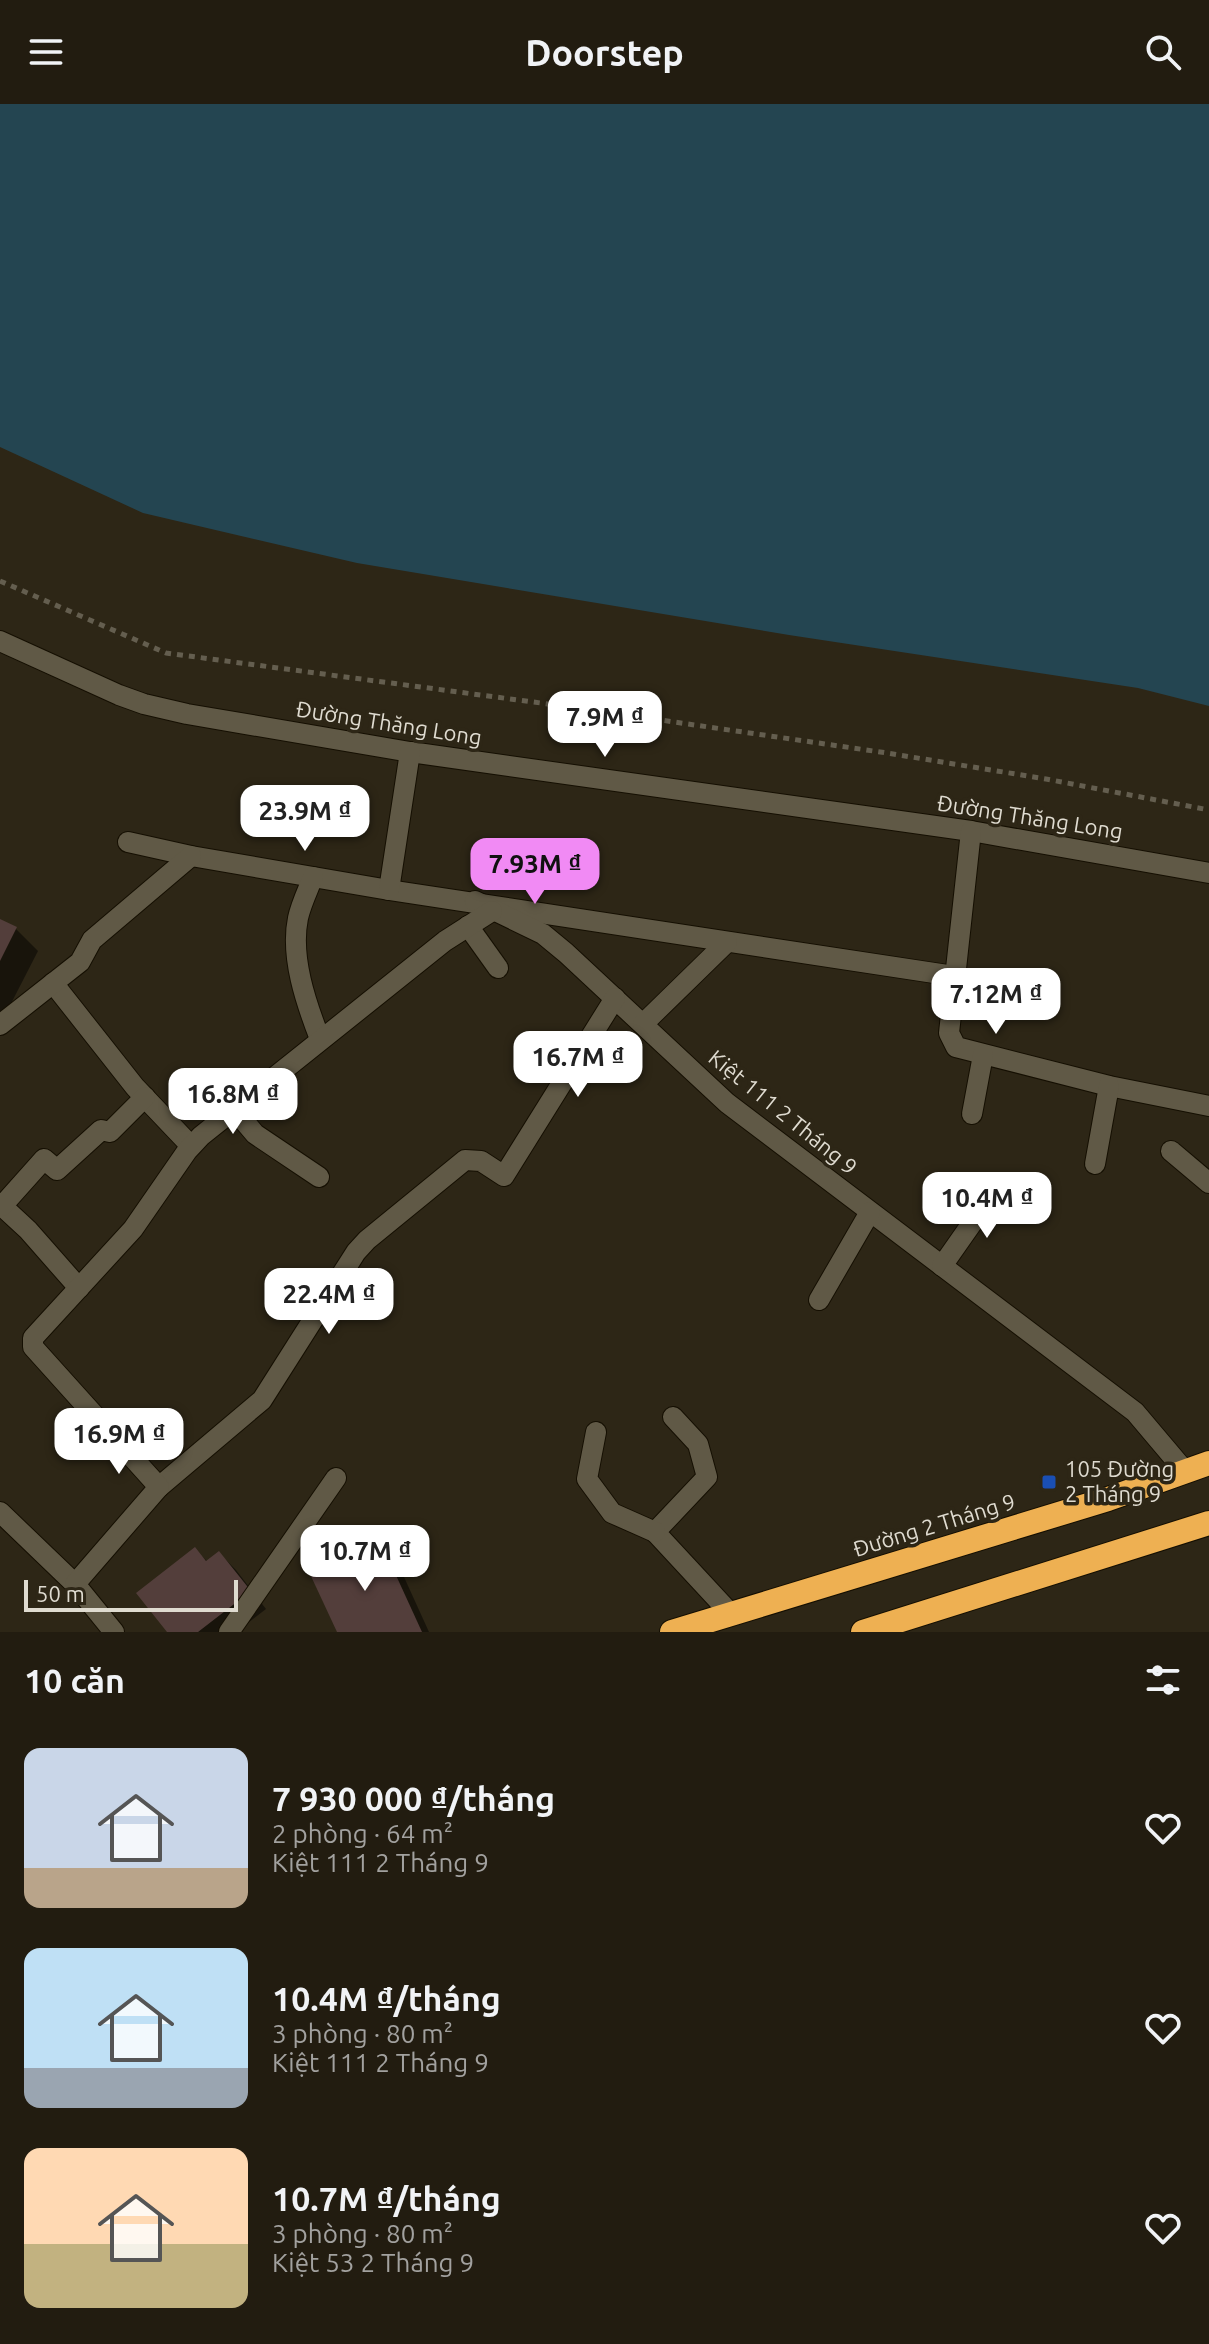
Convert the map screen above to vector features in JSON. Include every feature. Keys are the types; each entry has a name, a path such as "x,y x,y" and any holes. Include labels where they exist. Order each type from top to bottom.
{"highway":[{"name":"Đường 2 Tháng 9","path":"672,1632 1108,1499 1209,1463"},
{"path":"863,1632 1209,1523"}],"street":[{"name":"Đường Thăng Long","path":"0,641 144,704 187,714 410,752 971,831 1209,873"},
{"path":"389,890 410,752"},
{"path":"971,831 954,976 951,1041 964,1051 1209,1106"},
{"path":"128,842 191,856 484,906 954,976"},
{"path":"0,1025 80,962 92,940 191,856"},
{"path":"313,877 298,917 297,941 301,976 320,1039"},
{"path":"159,1487 33,1347 33,1338 149,1209 191,1146 233,1108 468,926 484,906"},
{"name":"Kiệt 111 2 Tháng 9","path":"484,906 543,934 727,1103 1135,1412 1184,1470"},
{"path":"468,926 498,968"},
{"path":"643,1024 727,942"},
{"path":"53,983 145,1097 191,1146"},
{"path":"75,1584 159,1487 262,1400 356,1252 367,1240 465,1160 481,1161 504,1176 615,998"},
{"path":"972,1114 983,1055"},
{"path":"1095,1164 1109,1086"},
{"path":"79,1288 28,1230 1,1205 44,1159 57,1170 101,1130 110,1132 145,1097"},
{"path":"233,1108 255,1134 319,1177"},
{"path":"1171,1151 1209,1183"},
{"path":"942,1266 996,1189"},
{"path":"819,1300 870,1212"},
{"path":"655,1532 707,1477 698,1444 673,1417"},
{"path":"596,1432 587,1479 612,1513 655,1532 731,1614"},
{"path":"229,1632 336,1478"},
{"path":"0,1512 75,1584 114,1632"}],"path":[{"path":"0,581 166,653 887,753 1209,810"}],"water":[{"path":"0,104 1209,104 1209,706 1138,688 789,635 357,563 143,513 0,447"}],"building":[{"path":"0,919 17,927 0,961"},
{"path":"378,1536 422,1632 337,1632 310,1574"},
{"path":"195,1547 206,1561 219,1551 251,1591 198,1632 167,1632 136,1593"}],"place":[{"name":"105 Đường 2 Tháng 9","path":"1049,1482"}]}
